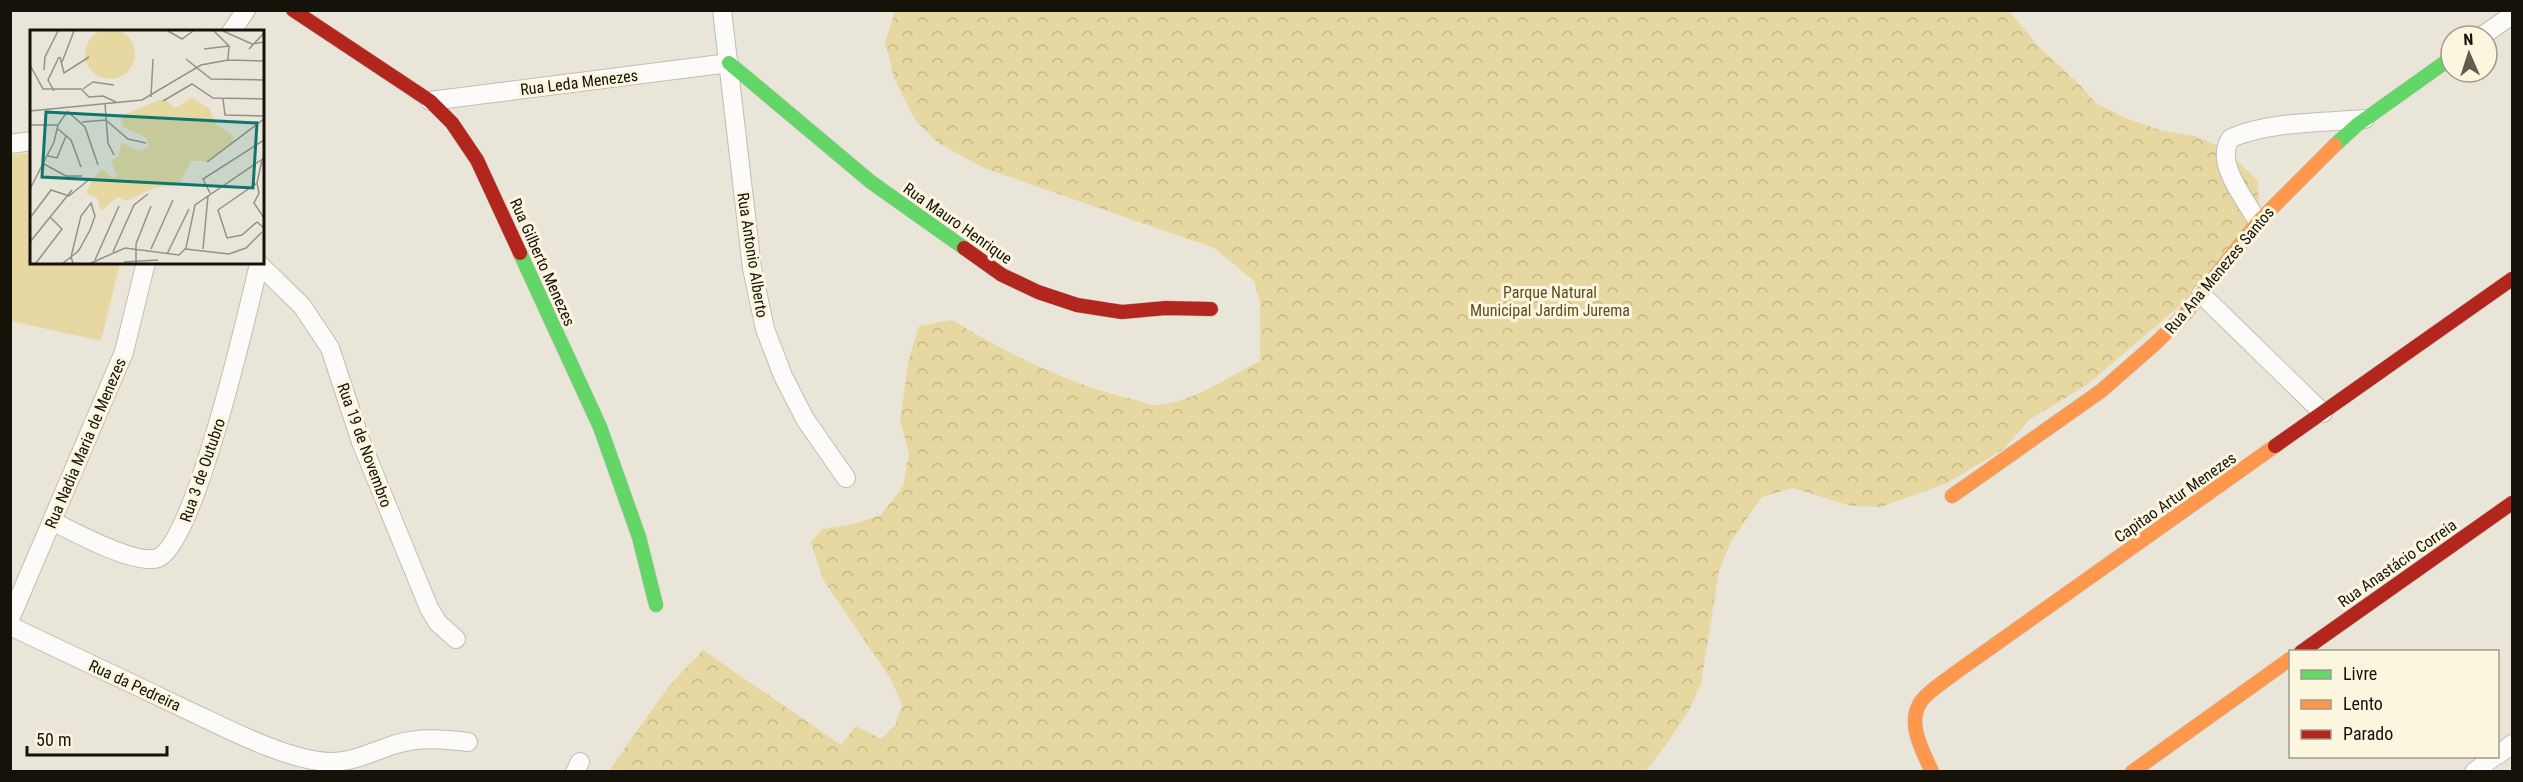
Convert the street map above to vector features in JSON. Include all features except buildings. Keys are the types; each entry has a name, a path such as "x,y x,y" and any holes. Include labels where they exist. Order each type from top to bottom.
{"street":[{"path":"232,30 246,10"},
{"name":"Rua Gilberto Menezes","path":"293,10 430,101 452,123 477,160 590,406 639,537 656,605"},
{"name":"Rua Antonio Alberto","path":"722,10 752,268 765,329 783,376 805,419 846,478"},
{"path":"2499,24 2512,15"},
{"name":"Rua Leda Menezes","path":"430,101 729,63"},
{"name":"Rua Mauro Henrique","path":"729,63 871,182 1002,275 1038,292 1077,305 1122,312 1188,307 1211,309"},
{"name":"Rua Ana Menezes Santos","path":"1952,496 2101,391 2157,342 2201,294 2258,222 2339,141 2365,119 2439,67"},
{"path":"2258,222 2225,163 2224,151 2231,138 2243,133 2288,125 2365,119"},
{"path":"10,144 30,141"},
{"name":"Rua Nadia Maria de Menezes","path":"10,619 124,352 146,264"},
{"name":"Rua 3 de Outubro","path":"52,521 141,560 159,558 171,546 182,527 221,414 258,264"},
{"name":"Rua 19 de Novembro","path":"259,264 302,306 330,348 361,442 429,608 438,623 456,639"},
{"name":"Capitao Artur Menezes","path":"1932,771 1916,733 1915,713 1922,700 1955,673 2512,279"},
{"path":"2201,294 2323,413"},
{"name":"Rua Anastácio Correia","path":"2302,650 2512,503"},
{"name":"Rua da Pedreira","path":"10,626 219,725 288,753 329,762 372,754 395,744 421,738 468,742"},
{"path":"2132,771 2289,660"},
{"path":"2499,754 2512,744"},
{"path":"2474,771 2493,758"}],"green space":[{"name":"Parque Natural Municipal Jardim Jurema","path":"895,11 2009,11 2037,45 2096,103 2128,119 2163,131 2195,136 2225,149 2258,181 2259,211 2240,254 2088,384 2029,420 2004,449 1947,483 1881,507 1851,506 1793,488 1762,497 1731,541 1719,571 1701,684 1689,710 1646,771 608,772 669,686 703,650 841,745 856,726 881,739 896,724 902,704 890,678 824,581 811,542 822,529 854,524 881,515 903,486 909,454 900,420 909,359 919,326 952,320 1039,367 1108,393 1156,405 1173,403 1199,394 1260,361 1260,302 1254,281 1214,248 984,168 938,143 915,120 894,78 885,42"},
{"path":"30,153 30,264 120,264 101,341 11,321 11,155"}],"traffic: fast":[{"path":"729,63 871,182 964,248"},
{"path":"2335,145 2357,125 2439,67"},
{"path":"520,253 600,427 639,537 656,605"}],"traffic: slow":[{"path":"1952,496 2101,391 2157,342 2185,314 2258,222 2335,145"},
{"path":"1932,772 1920,746 1915,727 1917,709 1925,696 2275,446"},
{"path":"2132,772 2289,660"}],"traffic: jam":[{"path":"293,10 430,101 452,123 477,160 520,253"},
{"path":"964,248 1002,275 1038,292 1077,305 1122,312 1166,308 1211,309"},
{"path":"2275,446 2512,279"},
{"path":"2304,650 2512,503"}]}
